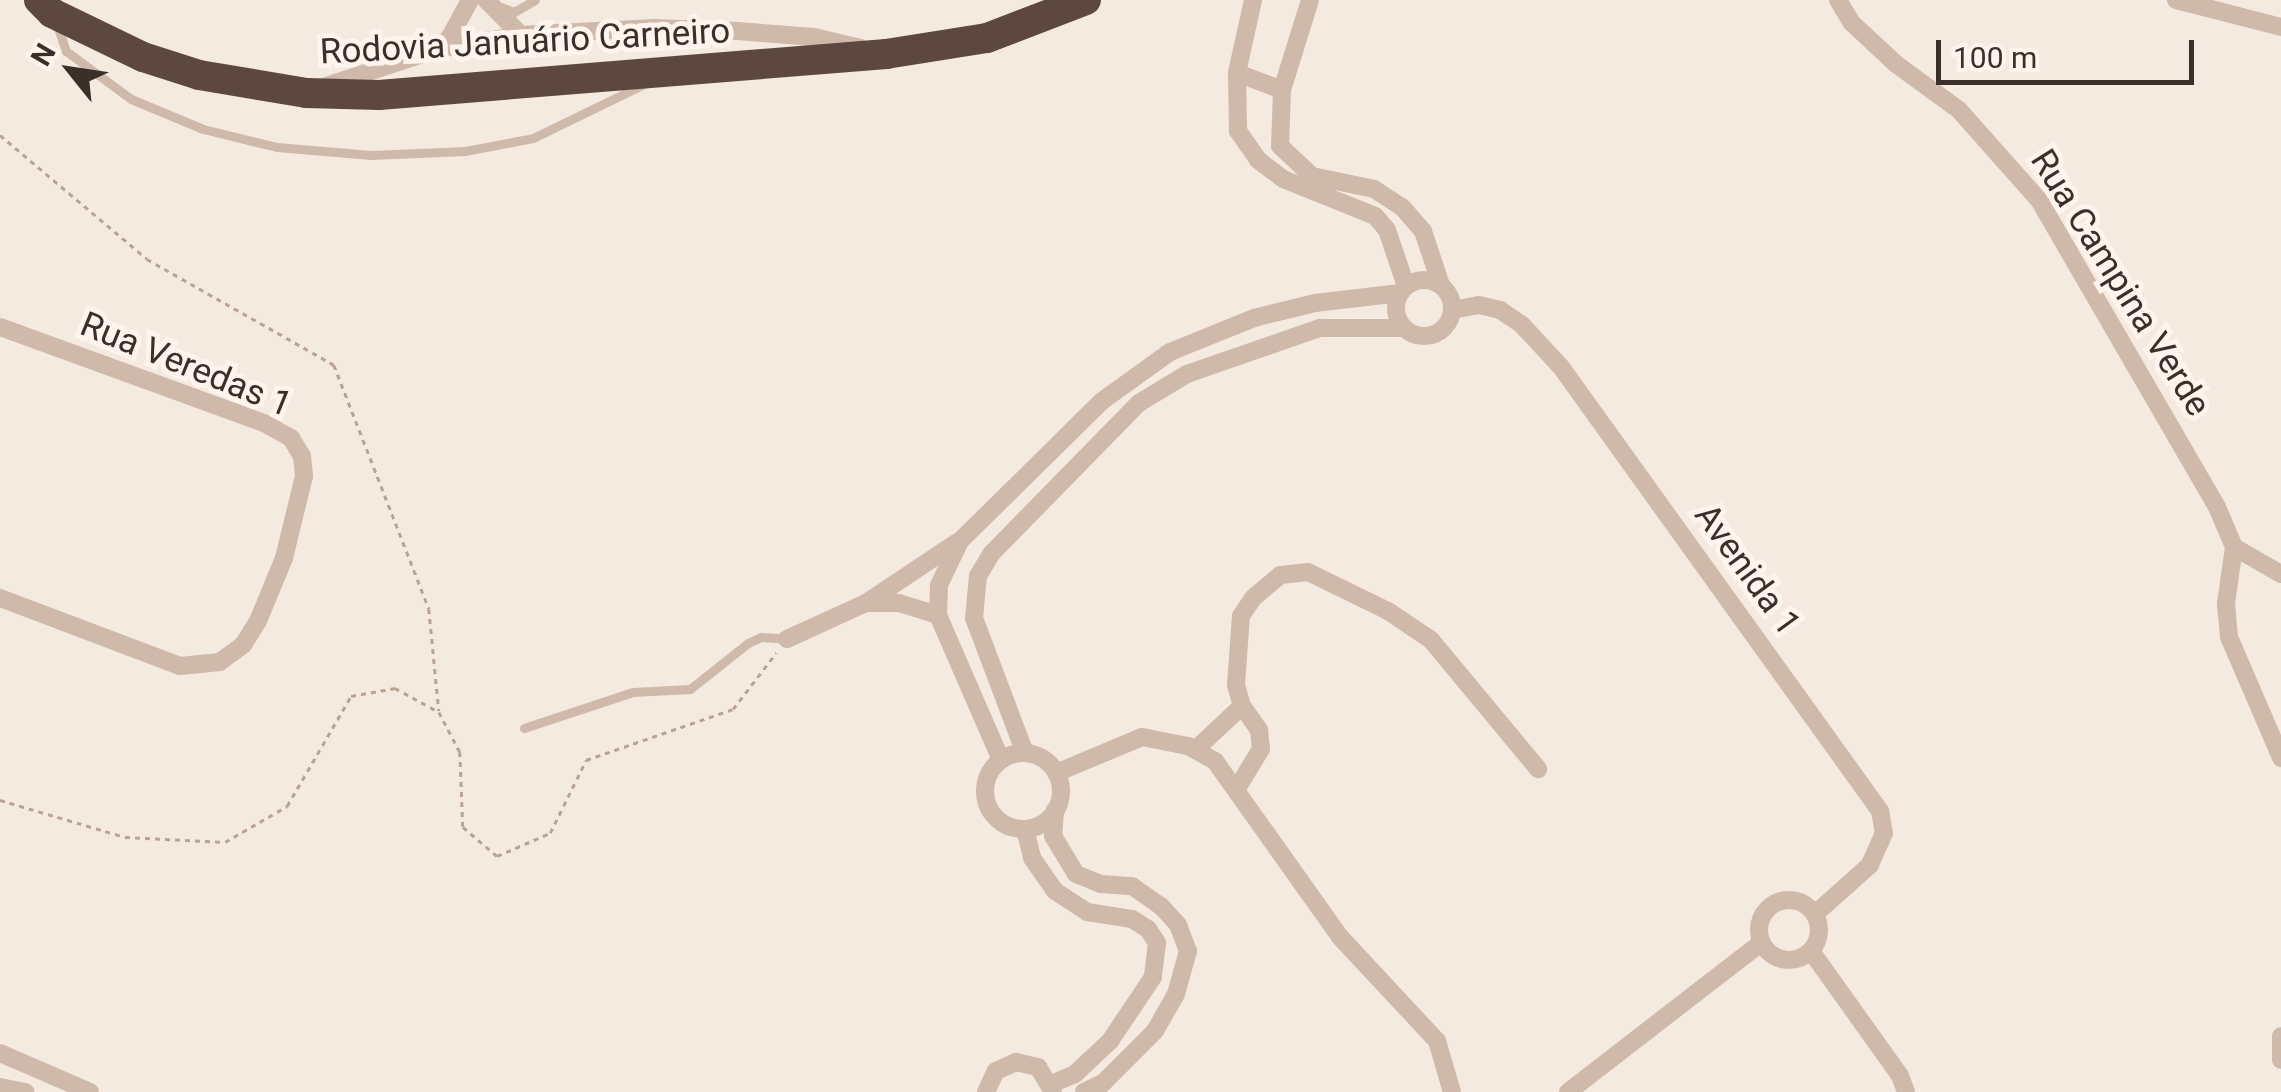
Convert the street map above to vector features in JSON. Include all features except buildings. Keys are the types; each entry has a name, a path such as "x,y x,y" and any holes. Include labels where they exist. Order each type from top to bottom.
{"highway":[{"name":"Rodovia Januário Carneiro","path":"46,6 144,58 199,75 306,93 380,95 664,75 886,54 987,38 1086,0"}],"street":[{"path":"1253,0 1237,74 1238,132 1258,160 1283,179 1375,216 1387,230 1403,290 1396,311 1404,328"},
{"name":"Rua Campina Verde","path":"1838,0 1852,22 1896,64 1960,110 2040,200 2217,507 2234,547"},
{"path":"2176,0 2281,27"},
{"path":"438,49 482,1 522,35"},
{"path":"1025,752 974,618 978,576 991,554 1139,403 1186,374 1320,328 1404,328 1428,336 1445,328 1453,310 1423,231 1402,208 1374,190 1312,176 1280,146 1282,90 1304,1"},
{"path":"306,93 438,49 522,35 654,28 738,31 814,38 886,54"},
{"path":"1237,74 1282,90"},
{"path":"787,639 866,603 960,540 1102,401 1170,352 1254,318 1315,303 1403,290 1422,280 1441,285"},
{"name":"Avenida 1","path":"1453,310 1479,305 1500,310 1522,325 1561,367 1880,811 1884,834 1870,865 1815,914"},
{"name":"Rua Veredas 1","path":"0,327 264,423 290,438 302,456 304,476 284,558 258,621 243,644 220,662 180,666 0,598"},
{"path":"960,540 939,585 938,614 1000,760"},
{"path":"2281,574 2234,547 2226,603 2229,638 2281,758"},
{"path":"1236,790 1261,749 1259,730 1242,706 1236,685 1241,616 1252,598 1280,575 1308,572 1388,611 1430,640 1538,770"},
{"path":"866,603 899,604 938,614"},
{"path":"1195,750 1242,706"},
{"path":"1056,773 1142,737 1195,750 1215,762 1342,938 1437,1041 1452,1092"},
{"path":"1055,810 1026,828 1002,823 988,804 986,781 1000,760 1025,752 1048,762 1060,785 1053,836 1076,874 1101,884 1132,886 1161,906 1178,925 1188,951 1176,994 1155,1031 1103,1083 1084,1092"},
{"path":"970,1092 988,1086 996,1071 1016,1062 1038,1067 1052,1088 1075,1074 1110,1041 1153,977 1156,943 1148,929 1132,919 1087,912 1055,891 1032,858 1026,828"},
{"path":"1780,901 1800,901 1815,914 1819,933 1811,951 1784,960 1761,943 1759,923 1780,901"},
{"path":"1568,1092 1761,943"},
{"path":"1811,951 1900,1076 1906,1092"},
{"path":"2281,1036 2281,1060"},
{"path":"0,1053 90,1092"},
{"path":"0,1087 26,1092"}],"lane":[{"path":"482,1 514,12 535,0"},
{"path":"46,6 66,51 132,100 202,129 276,148 371,155 464,150 533,138 664,75"},
{"path":"524,728 633,692 690,688 748,643 761,637 787,639"}],"path":[{"path":"0,135 148,259 334,365 429,609 440,712 460,752 464,826 496,856 550,833 586,760 732,709 787,639"},
{"path":"0,800 125,837 225,842 287,806 351,696 395,688 440,712"}]}
